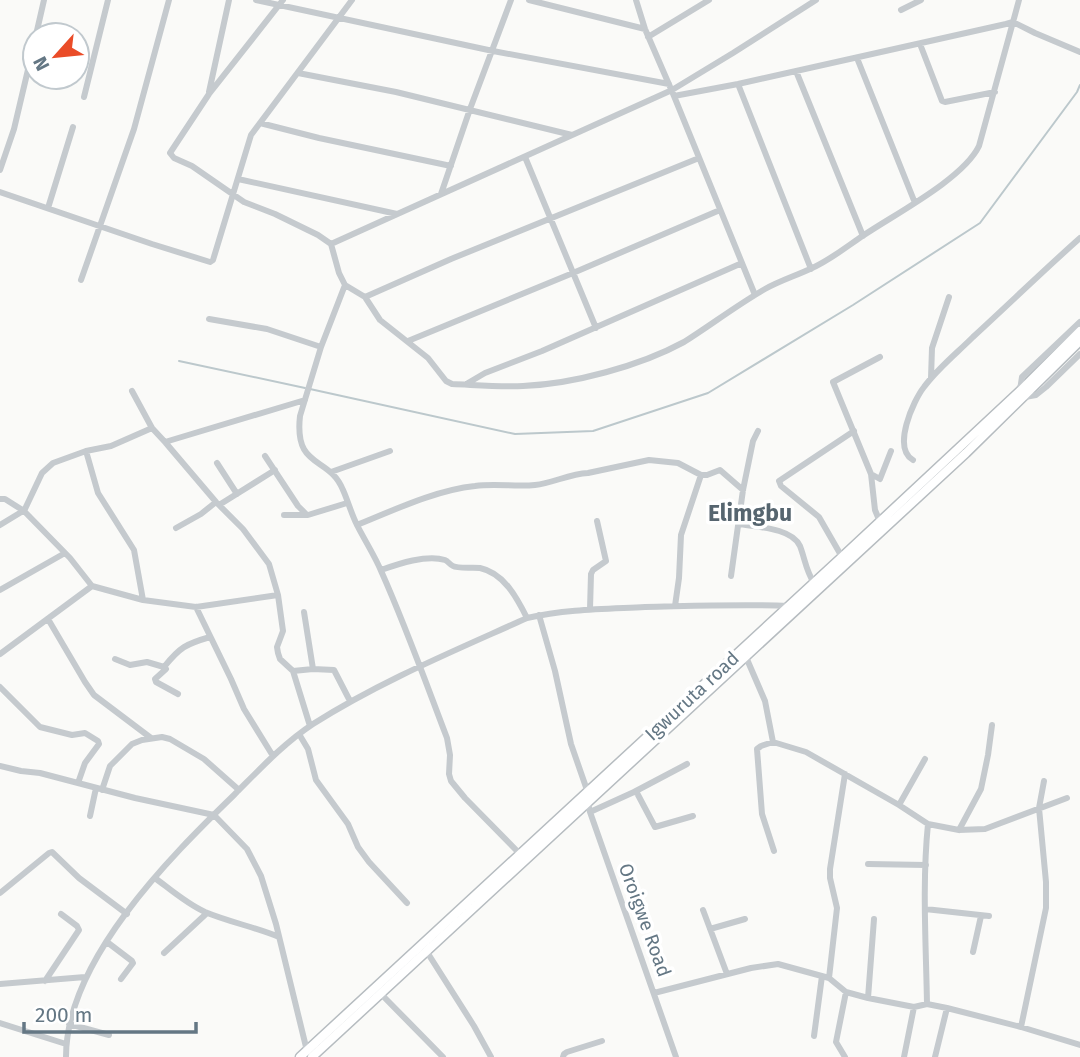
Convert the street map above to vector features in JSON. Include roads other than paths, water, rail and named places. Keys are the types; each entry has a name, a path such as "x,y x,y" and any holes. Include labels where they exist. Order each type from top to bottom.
{"main road":[{"name":"Igwuruta road","path":"306,1055 381,994 589,808 1022,394 1080,331"},
{"name":"Igwuruta road","path":"306,1055 842,557 1080,341"}],"street":[{"path":"39,21 44,0"},
{"path":"85,97 108,0"},
{"path":"81,280 134,129 169,0"},
{"path":"209,94 229,0"},
{"path":"256,0 281,2 339,18 672,90 738,84 1013,22 1080,52"},
{"path":"0,192 210,262 215,256 251,135 352,0"},
{"path":"442,194 470,109 511,0"},
{"path":"529,0 645,29"},
{"path":"636,0 648,37 755,295"},
{"path":"648,37 709,0"},
{"path":"331,244 672,90 816,0"},
{"path":"901,10 921,0"},
{"path":"281,2 209,94 170,152 174,158 204,173 233,195 318,235 331,244 345,285 365,297 380,320 435,365 448,383 525,386 561,382 612,370 657,355 684,342 755,295 783,279 811,269 915,203 955,173 975,154 979,146 1019,0"},
{"path":"920,44 942,101 995,92"},
{"path":"858,58 915,203"},
{"path":"796,71 863,236"},
{"path":"298,73 396,92 572,135"},
{"path":"738,84 811,269"},
{"path":"0,170 23,91"},
{"path":"260,122 318,138 451,166"},
{"path":"48,208 73,127"},
{"path":"525,157 596,328"},
{"path":"365,297 699,158"},
{"path":"238,179 397,214"},
{"path":"408,341 720,210"},
{"path":"913,460 904,450 904,433 915,399 931,378 1080,238"},
{"path":"467,384 499,366 542,351 742,263"},
{"path":"345,285 321,347 300,416 298,427 301,443 309,457 331,472 340,483 357,525 381,570 447,738 451,781 521,855"},
{"path":"931,378 932,348 949,297"},
{"path":"209,319 267,330 321,347"},
{"path":"1080,322 1022,377 1022,394 1037,395 1080,354"},
{"path":"880,357 832,382 871,474 875,510 880,522"},
{"path":"481,375 483,385"},
{"path":"132,391 152,428 264,556 278,596 283,633 277,647 278,653 280,659 293,671 310,726"},
{"path":"165,442 306,397"},
{"path":"0,525 23,511 42,473 53,463 86,451 111,446 152,428"},
{"path":"842,557 819,517 781,486 779,481 853,431"},
{"path":"732,576 743,490 753,440 758,432"},
{"path":"86,451 98,493 134,550 143,600"},
{"path":"331,472 390,451"},
{"path":"871,474 880,479 891,451"},
{"path":"265,456 306,514"},
{"path":"357,525 445,492 477,485 536,485 649,460 678,463 701,475 720,470 743,490"},
{"path":"217,463 237,494"},
{"path":"176,528 275,470"},
{"path":"675,606 681,535 701,475"},
{"path":"0,499 5,499 23,511 65,553 92,586 143,600 197,607 278,596"},
{"path":"284,515 309,515 347,503"},
{"path":"590,609 591,574 593,569 606,562 597,521"},
{"path":"739,524 790,535 799,544 808,574 814,583"},
{"path":"0,590 65,553"},
{"path":"381,570 408,561 436,558 449,561 455,567 487,570 513,592 527,618"},
{"path":"0,654 92,586"},
{"path":"66,1057 69,1024 85,977 107,942 155,878 273,756 310,726 349,701 419,666 527,618 540,615 590,609 789,606"},
{"path":"197,607 244,709 273,756"},
{"path":"304,612 313,669"},
{"name":"Oroigwe Road","path":"540,615 571,744 588,793 589,808 676,1057"},
{"path":"48,619 94,695 151,738"},
{"path":"178,694 155,679 181,648 210,637"},
{"path":"746,657 765,701 773,742"},
{"path":"115,659 130,664 147,662 164,667"},
{"path":"293,671 330,669 336,672 349,701"},
{"path":"0,687 40,727 72,735 85,733 99,741 85,763 78,783"},
{"path":"959,830 981,789 992,725"},
{"path":"299,734 308,749 316,780 348,824 358,847 407,903"},
{"path":"90,816 99,789 114,761 132,744 151,738 170,738 194,752 239,790"},
{"path":"774,851 762,814 757,749 773,742 806,752 928,824 959,830 985,829 1067,798"},
{"path":"899,806 925,759"},
{"path":"589,808 634,792 687,764"},
{"path":"0,767 40,773 214,815 251,853 269,900 306,1055"},
{"path":"814,1036 837,908 830,870 845,774"},
{"path":"1021,1027 1046,901 1039,808 1044,781"},
{"path":"634,792 655,827 693,816"},
{"path":"927,1004 925,909 928,824"},
{"path":"0,893 52,852 79,878 127,914"},
{"path":"868,864 926,865"},
{"path":"155,878 186,901 207,912 279,937"},
{"path":"925,909 985,916 973,952"},
{"path":"703,910 727,974"},
{"path":"164,953 207,912"},
{"path":"45,981 79,930 78,926 61,914"},
{"path":"710,929 745,919"},
{"path":"868,998 874,919"},
{"path":"107,942 133,963 121,979"},
{"path":"427,952 491,1057"},
{"path":"654,993 758,966 779,964 825,977 846,992 868,998 914,1007 927,1004 1021,1027 1080,1045"},
{"path":"0,984 85,977"},
{"path":"845,1057 836,1042 846,992"},
{"path":"381,994 443,1057"},
{"path":"904,1057 914,1007"},
{"path":"935,1057 947,1009"},
{"path":"0,1023 66,1044"},
{"path":"69,1024 109,1035"},
{"path":"563,1057 567,1052 602,1041"}],"waterway":[{"path":"310,389 515,434 593,431 708,393 853,305 980,223 1080,85"},
{"path":"179,361 305,388"}],"district":[{"name":"Elimgbu","path":"750,513"}]}
